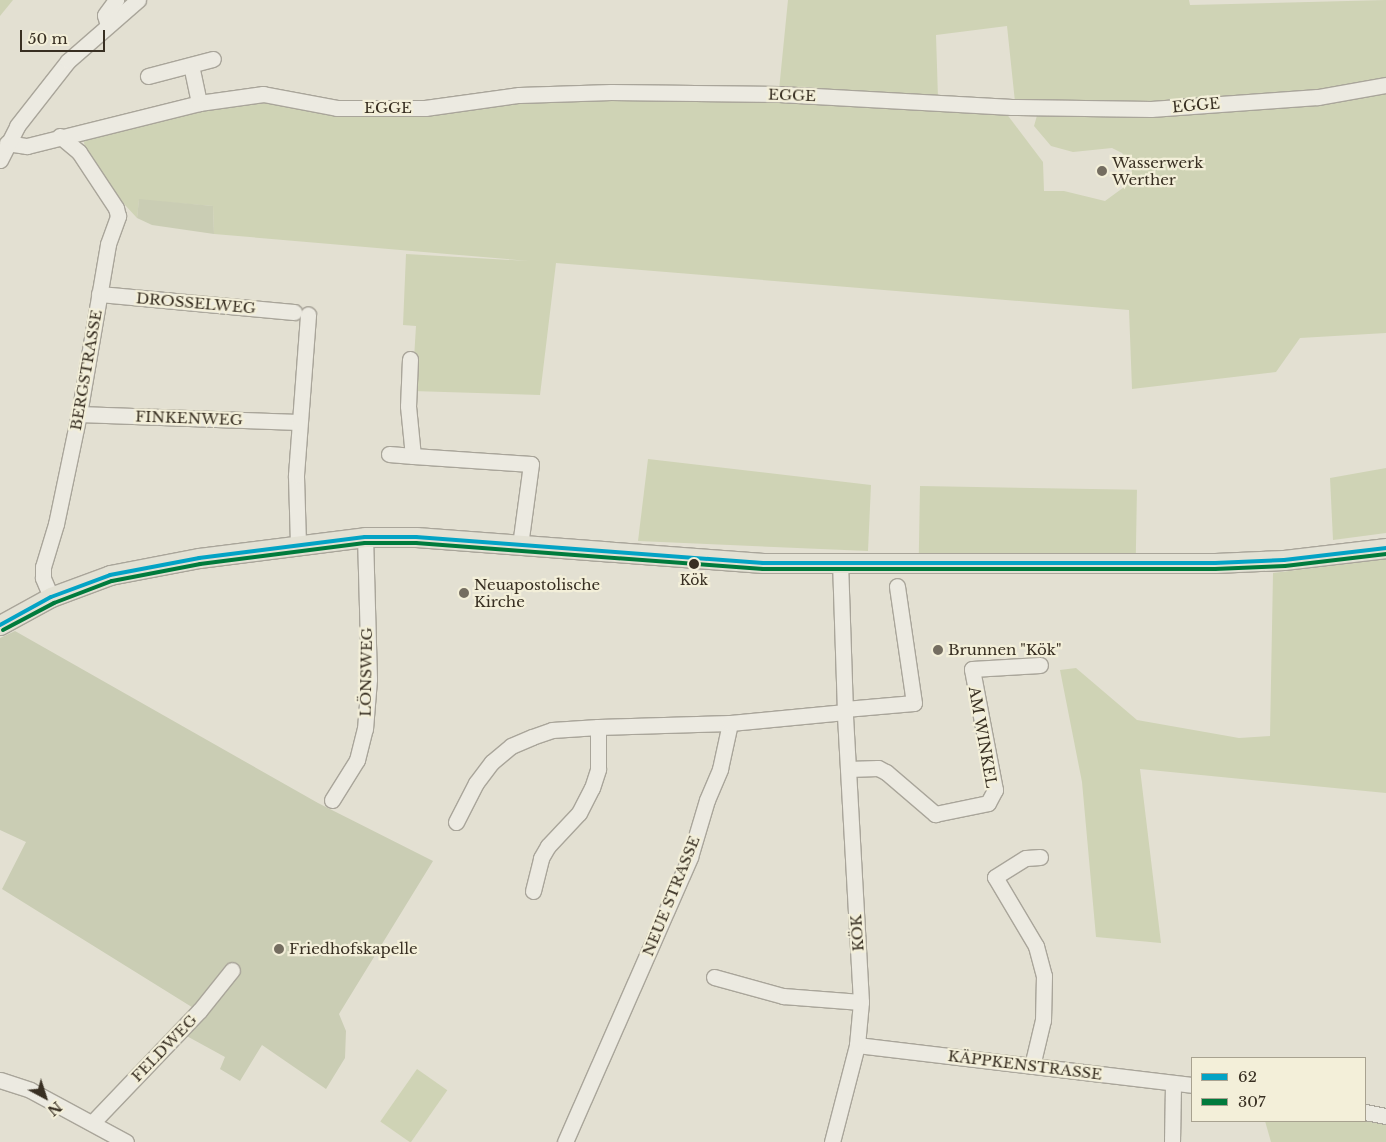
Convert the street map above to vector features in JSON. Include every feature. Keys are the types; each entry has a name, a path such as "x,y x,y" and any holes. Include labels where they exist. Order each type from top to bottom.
{"main road":[{"path":"0,625 50,597 110,575 298,544 365,537 416,537 763,563 840,564 1225,563 1284,560 1386,548"}],"street":[{"path":"108,24 105,15 116,0"},
{"path":"0,160 7,143 47,86 108,24 138,0"},
{"path":"148,76 213,59"},
{"path":"192,65 199,104"},
{"name":"EGGE","path":"7,143 19,147 86,129 199,104 263,94 337,108 425,108 519,95 620,92 779,94 1012,107 1151,109 1318,97 1386,85"},
{"path":"79,152 86,129"},
{"name":"BERGSTRASSE","path":"50,597 43,578 43,567 56,524 80,414 108,244 118,212 79,152 60,136"},
{"name":"DROSSELWEG","path":"99,294 301,313 298,422"},
{"path":"410,359 408,406 413,456"},
{"name":"FINKENWEG","path":"80,414 298,422"},
{"path":"298,422 298,544"},
{"path":"389,454 530,464 520,545"},
{"name":"LÖNSWEG","path":"332,800 357,760 364,730 369,679 365,537"},
{"name":"KÖK","path":"832,1142 857,1045 861,1002 845,711 840,564"},
{"path":"456,822 476,783 492,762 511,746 552,730 730,723 914,703 897,586"},
{"name":"AM WINKEL","path":"848,769 878,768 886,772 935,814 988,804 995,790 972,669 1040,665"},
{"name":"NEUE STRASSE","path":"565,1142 690,856 707,800 720,769 730,723"},
{"path":"534,891 541,858 548,846 579,813 592,788 598,769 598,727"},
{"path":"1032,1066 1043,1020 1044,976 1036,946 995,877 1026,858 1040,857"},
{"name":"FELDWEG","path":"92,1123 200,1010 232,970"},
{"path":"714,977 783,996 861,1002"},
{"name":"KÄPPKENSTRASSE","path":"857,1045 1191,1086"},
{"path":"0,1080 30,1090 126,1142"},
{"path":"1172,1142 1173,1083"},
{"path":"1366,1112 1386,1116"}],"green space":[{"path":"0,0 13,0 0,16"},
{"path":"788,0 1189,0 1190,5 1386,0 1386,80 1317,92 1152,104 1015,102 1007,26 936,35 938,98 779,90"},
{"path":"1386,90 1386,333 1300,338 1276,372 1132,389 1129,310 556,263 540,395 412,391 416,326 403,325 406,254 529,261 214,234 213,206 139,200 137,218 101,179 85,154 84,141 98,131 261,99 335,112 611,97 778,99 1006,113 1043,162 1044,191 1064,191 1105,201 1131,182 1132,166 1122,153 1112,148 1073,152 1051,146 1034,126 1038,112"},
{"path":"139,199 213,206 214,234 152,225 137,218"},
{"path":"648,459 871,485 868,551 638,541"},
{"path":"1386,468 1386,533 1333,540 1330,478"},
{"path":"920,486 1137,490 1136,557 919,553"},
{"path":"1386,559 1386,793 1140,769 1161,943 1096,937 1082,782 1060,670 1076,668 1137,720 1239,738 1270,736 1273,573"},
{"path":"15,631 318,803 433,861 339,1014 346,1031 345,1058 326,1089 262,1045 240,1081 220,1069 225,1057 183,1034 195,1009 2,889 26,842 0,830 0,638"},
{"path":"417,1069 447,1090 411,1142 380,1121"},
{"path":"1366,1119 1386,1123 1386,1142 1271,1142 1265,1122 1366,1122"}],"transit line":[{"name":"62","path":"0,625 51,597 110,575 199,558 365,537 416,537 763,563 1215,563 1284,560 1386,548"},
{"name":"307","path":"3,630 54,603 112,581 200,564 365,543 416,543 763,569 1215,569 1285,566 1386,554"}],"place":[{"name":"Wasserwerk Werther","path":"1102,171"},
{"name":"Kök","path":"694,564"},
{"name":"Neuapostolische Kirche","path":"464,593"},
{"name":"Brunnen \"Kök\"","path":"938,650"},
{"name":"Friedhofskapelle","path":"279,949"}]}
